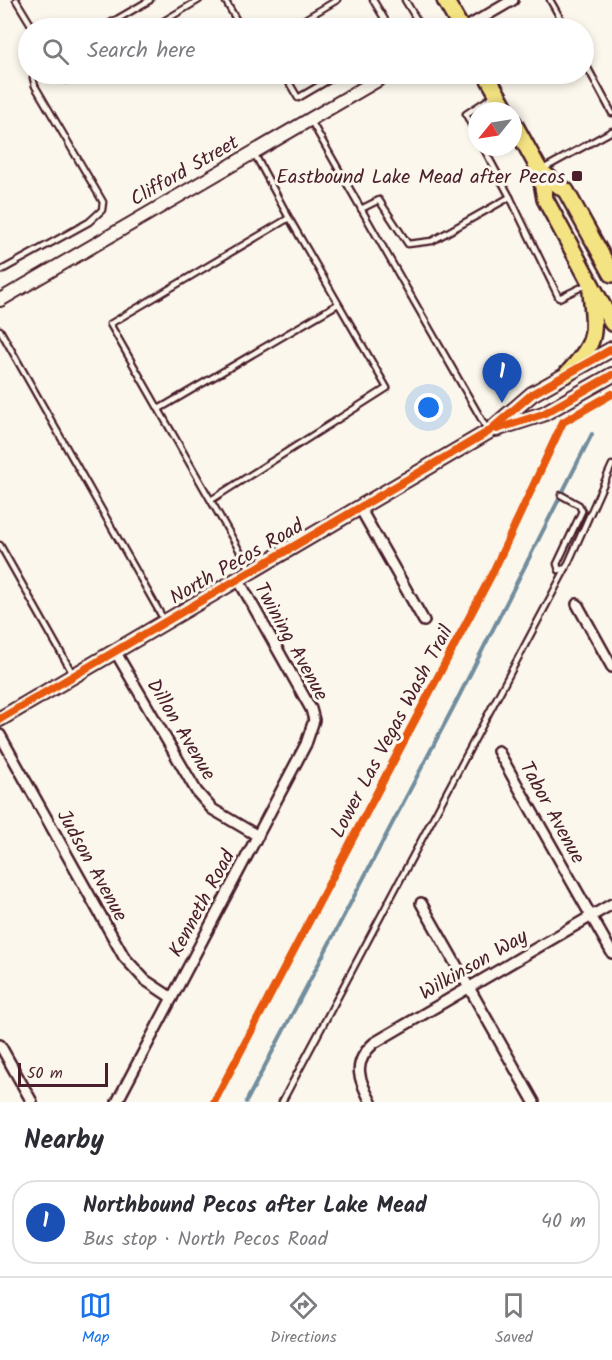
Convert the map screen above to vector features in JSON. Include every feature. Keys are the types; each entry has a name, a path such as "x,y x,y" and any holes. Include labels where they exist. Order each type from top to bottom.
{"main road":[{"path":"445,0 457,18"},
{"path":"492,84 502,102"},
{"path":"522,138 540,171 545,200 612,323"},
{"path":"540,171 566,191 612,274"},
{"path":"567,374 587,351 594,336 590,283"},
{"name":"North Pecos Road","path":"0,719 488,432 532,394 612,349"},
{"name":"North Pecos Road","path":"488,432 543,414 612,375"}],"street":[{"path":"481,18 513,0"},
{"name":"Clifford Street","path":"0,300 371,84"},
{"path":"360,508 424,621"},
{"name":"Twining Avenue","path":"238,579 311,709 314,720"},
{"path":"577,604 612,667"},
{"name":"Dillon Avenue","path":"115,651 197,792 212,809 258,836"},
{"name":"Kenneth Road","path":"117,1102 306,744 314,720"},
{"name":"Judson Avenue","path":"0,735 124,957 145,980 172,998"},
{"name":"Tabor Avenue","path":"498,752 612,953"},
{"path":"421,903 534,1102"},
{"name":"Wilkinson Way","path":"372,1102 359,1075 364,1052 374,1043 612,904"},
{"path":"0,1045 32,1102"}],"lane":[{"path":"16,0 27,18"},
{"path":"119,18 150,0"},
{"path":"169,18 199,0"},
{"path":"225,0 235,18"},
{"path":"307,18 337,0"},
{"path":"373,0 384,18"},
{"path":"405,0 416,18"},
{"path":"550,0 560,18"},
{"path":"594,80 612,113"},
{"path":"0,271 89,222 102,210 103,202 34,84"},
{"path":"290,84 298,98 322,84"},
{"path":"484,102 497,93"},
{"path":"310,119 488,432"},
{"path":"540,171 612,131"},
{"path":"211,501 387,388 253,152"},
{"path":"488,156 559,298 590,283"},
{"path":"362,209 379,200 408,244 432,241 510,197"},
{"path":"251,571 110,324 289,218"},
{"path":"159,409 338,304"},
{"path":"0,330 165,622"},
{"path":"282,1102 566,568 612,465"},
{"path":"561,495 579,505 582,511 557,564 560,570 566,568"},
{"path":"0,545 74,676"}],"waterway":[{"path":"246,1102 454,706 592,434"}],"cycle path":[{"path":"0,719 488,432 532,394 612,349"},
{"path":"497,429 543,414 612,375"},
{"name":"Lower Las Vegas Wash Trail","path":"214,1102 493,572 563,422 612,394"}],"place":[{"name":"Eastbound Lake Mead after Pecos","path":"577,176"},
{"name":"Northbound Pecos after Lake Mead","path":"502,403"}]}
